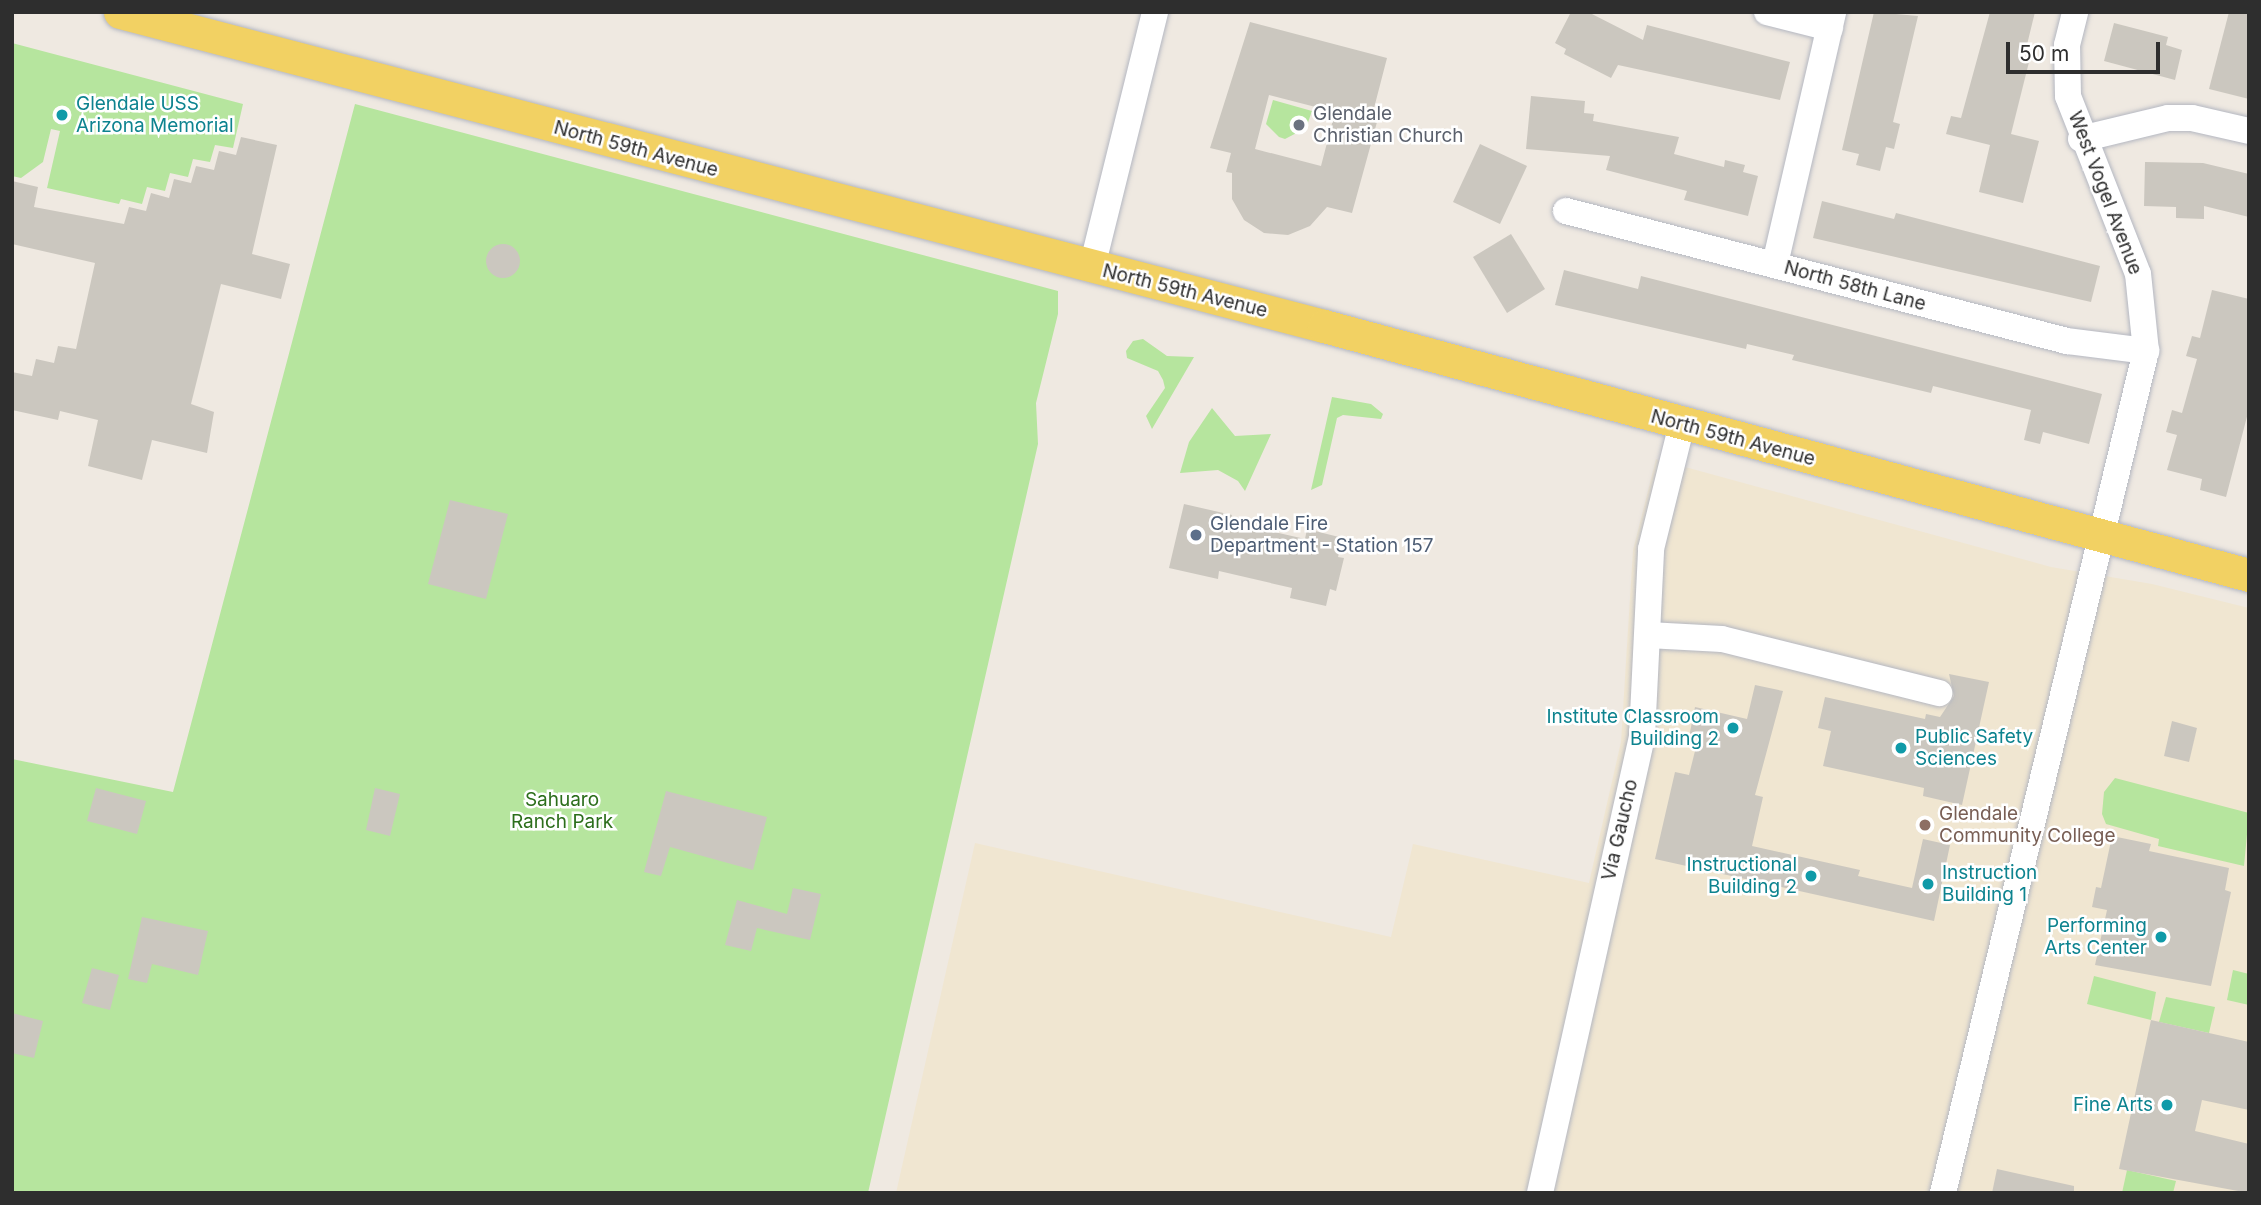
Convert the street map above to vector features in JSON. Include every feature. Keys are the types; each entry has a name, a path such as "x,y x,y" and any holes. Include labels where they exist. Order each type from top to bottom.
{"main road":[{"name":"North 59th Avenue","path":"120,12 2249,575"}],"street":[{"path":"1092,267 1154,12"},
{"path":"1768,12 1831,20 1774,264"},
{"name":"West Vogel Avenue","path":"1943,1193 2099,536 2134,415 2146,352 2138,274 2081,139 2068,96 2067,45 2075,12"},
{"path":"2081,139 2168,118 2192,118 2249,131"},
{"name":"North 58th Lane","path":"1566,211 2067,341 2146,352"},
{"name":"Via Gaucho","path":"1539,1193 1642,736 1651,549 1682,424"},
{"path":"1648,635 1722,639 1939,693"}],"shaded area":[{"name":"Glendale Community College","path":"1656,459 2051,567 2152,584 2249,608 2249,1193 896,1193 975,843 1391,937 1413,844 1589,883 1621,742 1633,550"}],"green space":[{"path":"12,43 243,104 233,148 215,145 210,162 193,159 188,177 170,173 165,191 147,187 142,204 121,199 119,204 47,188 60,131 51,129 43,162 21,178 12,176"},
{"path":"1273,100 1312,111 1306,128 1285,139 1279,137 1266,124"},
{"name":"Sahuaro Ranch Park","path":"355,104 1058,291 1058,314 1036,403 1038,444 868,1193 12,1193 12,759 173,792"},
{"path":"1143,339 1167,356 1194,357 1152,429 1146,416 1165,388 1163,380 1158,371 1127,358 1126,351 1133,341"},
{"path":"1332,397 1371,404 1383,414 1381,419 1343,415 1337,418 1322,485 1311,490"},
{"path":"1212,408 1235,436 1271,434 1245,491 1238,481 1218,470 1180,473 1189,442"},
{"path":"2115,778 2249,813 2244,866 2158,846 2159,839 2106,824 2102,814 2104,792"},
{"path":"2233,970 2249,974 2249,1005 2227,1000"},
{"path":"2094,976 2156,992 2151,1020 2087,1004"},
{"path":"2166,997 2215,1007 2209,1033 2159,1022"},
{"path":"2127,1170 2176,1181 2173,1193 2122,1193"}],"building":[{"path":"1571,12 1588,12 1643,40 1647,25 1790,62 1780,100 1618,65 1611,78 1564,54 1566,49 1555,43"},
{"path":"1874,12 1918,16 1893,122 1900,124 1894,149 1886,147 1880,171 1856,165 1859,154 1842,150"},
{"path":"1990,12 2035,12 2024,57 2030,58 2011,134 2039,141 2023,203 1979,192 1990,145 1946,134 1951,116 1961,118"},
{"path":"2229,12 2249,12 2249,99 2209,89"},
{"path":"1250,22 1387,58 1373,112 1377,122 1352,213 1327,207 1310,226 1288,235 1264,233 1244,220 1232,199 1232,173 1226,172 1231,153 1210,148","holes":["1269,95 1335,112 1321,166 1255,149"]},
{"path":"2114,23 2168,37 2166,45 2182,50 2175,80 2104,61"},
{"path":"1531,96 1585,101 1584,113 1594,114 1593,121 1679,137 1674,154 1724,167 1725,160 1745,165 1743,172 1758,176 1748,216 1684,200 1687,191 1606,170 1610,156 1526,149"},
{"path":"241,137 277,145 252,254 290,264 281,299 221,284 191,404 214,412 207,453 152,440 142,480 88,466 98,420 60,411 58,420 12,410 12,372 32,376 36,359 54,363 58,346 76,349 95,263 12,244 12,181 38,187 34,207 124,224 129,207 146,211 151,193 169,198 174,179 191,183 196,166 214,170 219,151 236,155"},
{"path":"1480,144 1527,166 1500,224 1453,202"},
{"path":"2145,162 2203,163 2249,174 2249,217 2204,206 2204,219 2176,218 2176,207 2144,206"},
{"path":"1822,201 1894,219 1896,213 2100,266 2091,302 1813,238"},
{"path":"1511,234 1545,289 1507,313 1473,257"},
{"path":"503,244 515,249 520,261 515,273 503,278 491,273 486,261 491,249"},
{"path":"1564,270 1638,289 1641,276 2102,394 2089,444 2043,432 2040,444 2024,440 2031,410 1933,386 1931,393 1792,360 1794,355 1747,344 1746,349 1555,305"},
{"path":"2212,290 2249,299 2249,409 2226,497 2200,490 2202,479 2167,470 2177,435 2166,432 2172,410 2182,413 2197,359 2186,356 2192,336 2200,338"},
{"path":"450,500 508,514 486,599 428,584"},
{"name":"Glendale Fire Department - Station 157","path":"1184,504 1232,515 1230,522 1305,539 1307,529 1343,538 1338,557 1344,558 1336,591 1330,589 1326,606 1290,598 1292,588 1219,571 1218,579 1169,568"},
{"name":"Public Safety Sciences","path":"1949,674 1989,682 1962,805 1923,796 1924,788 1823,766 1831,731 1818,728 1825,697 1925,719 1926,714 1940,717 1954,696"},
{"path":"1755,685 1783,691 1755,795 1763,797 1752,846 1860,870 1858,876 1912,888 1923,839 1950,845 1934,921 1655,859 1675,772 1689,775 1698,739 1689,737 1695,707 1747,719"},
{"path":"2172,721 2197,728 2189,762 2164,756"},
{"path":"96,788 146,801 137,834 87,821"},
{"path":"375,788 400,794 390,836 366,830"},
{"path":"666,791 767,817 753,870 670,847 661,876 644,872"},
{"name":"Performing Arts Center","path":"2112,836 2151,844 2149,851 2229,868 2225,890 2231,892 2211,986 2095,965 2107,910 2092,907 2096,887 2101,888"},
{"path":"793,888 821,894 810,940 757,928 751,951 725,945 737,900 787,914"},
{"path":"142,917 208,931 198,975 152,964 147,983 128,979"},
{"path":"92,968 119,975 110,1010 82,1003"},
{"path":"12,1013 43,1021 34,1058 12,1053"},
{"name":"Fine Arts","path":"2151,1020 2249,1042 2249,1110 2202,1100 2195,1131 2249,1144 2249,1193 2119,1169"},
{"path":"1997,1169 2074,1186 2074,1193 1992,1193"}],"place":[{"name":"Glendale USS Arizona Memorial","path":"62,115"},
{"name":"Glendale Christian Church","path":"1299,125"},
{"name":"Glendale Fire Department - Station 157","path":"1196,535"},
{"name":"Institute Classroom Building 2","path":"1733,728"},
{"name":"Public Safety Sciences","path":"1901,748"},
{"name":"Glendale Community College","path":"1925,825"},
{"name":"Instructional Building 2","path":"1811,876"},
{"name":"Instruction Building 1","path":"1928,884"},
{"name":"Performing Arts Center","path":"2161,937"},
{"name":"Fine Arts","path":"2167,1105"}]}
